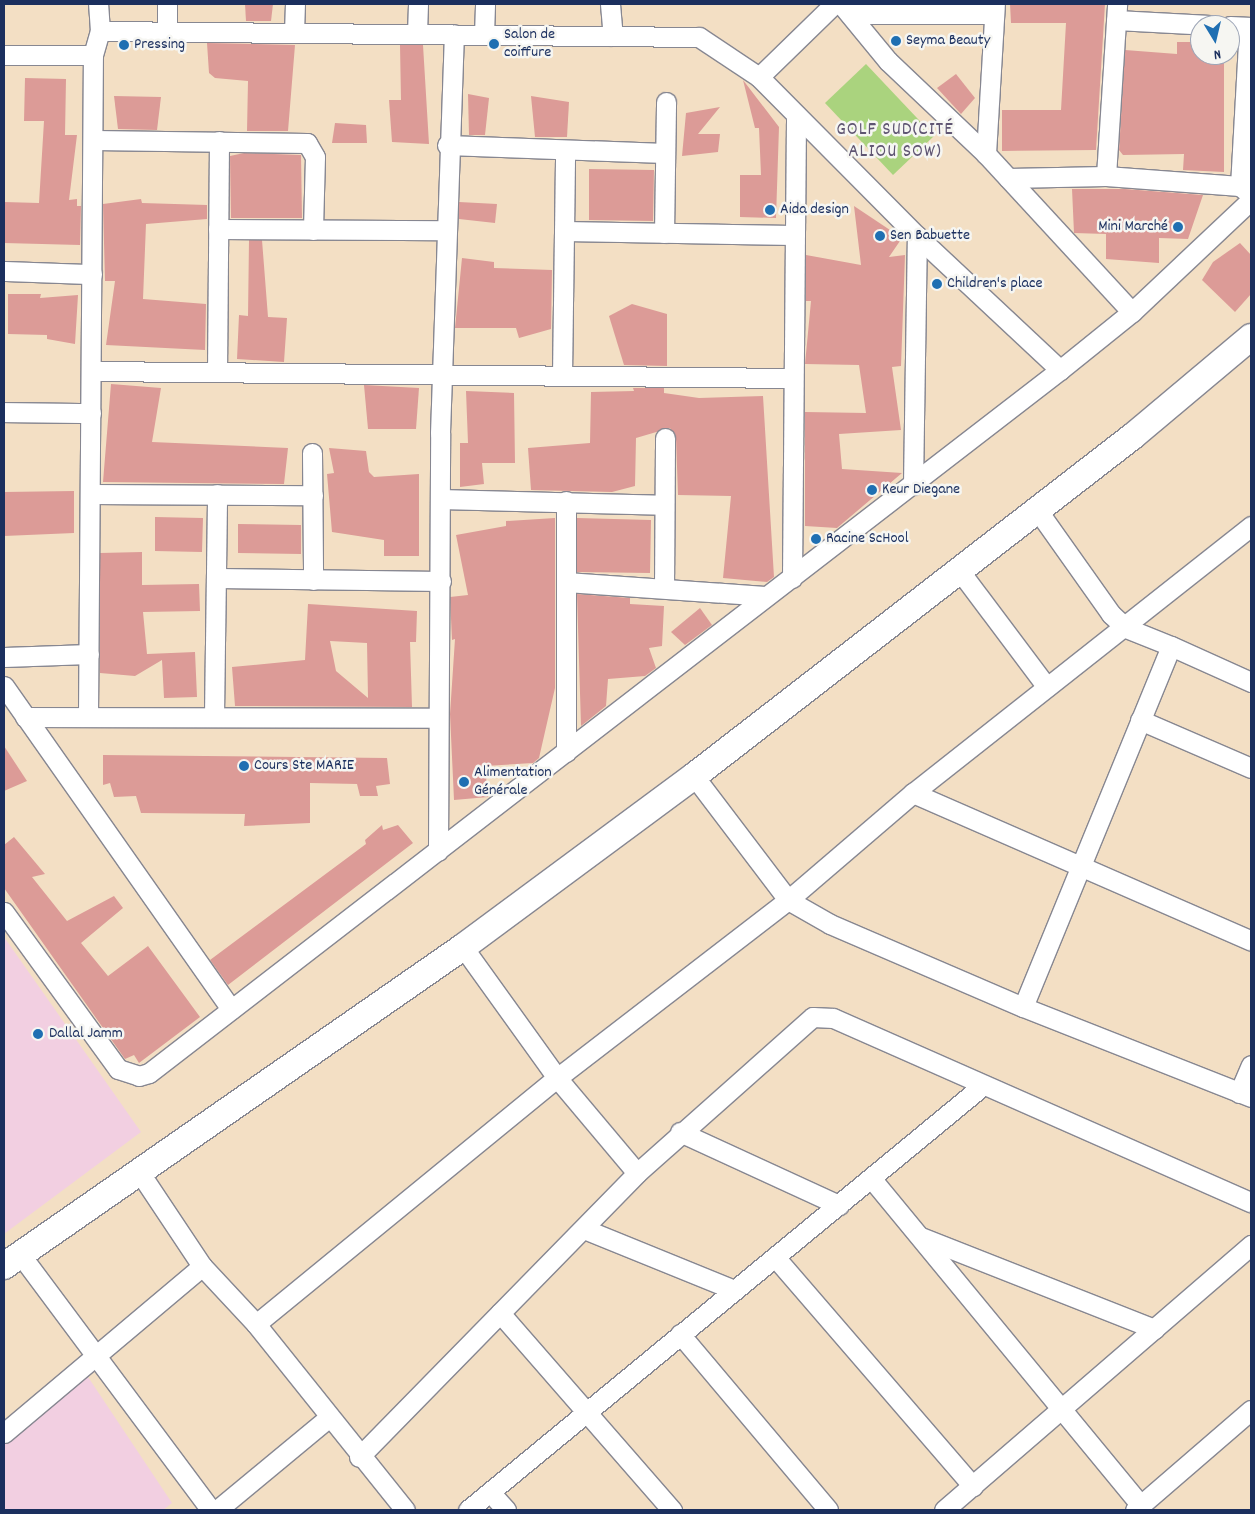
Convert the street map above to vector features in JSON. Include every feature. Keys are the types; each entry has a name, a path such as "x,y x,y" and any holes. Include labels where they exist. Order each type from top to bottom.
{"main road":[{"path":"12,1260 140,1173 463,947 694,776 1038,511 1251,338"}],"street":[{"path":"88,715 94,140 93,55 100,31 98,4"},
{"path":"167,4 167,32"},
{"path":"294,32 295,4"},
{"path":"417,33 418,4"},
{"path":"484,34 485,4"},
{"path":"610,4 613,36"},
{"path":"759,77 834,4"},
{"path":"846,9 995,9 986,154"},
{"path":"846,9 888,61 986,154 1132,312"},
{"path":"1106,176 1116,12 1190,22"},
{"path":"4,912 124,1073 149,1073 566,752 765,596 792,578 1132,312 1247,193 1250,27"},
{"path":"100,31 699,37 759,77 916,236 1060,370"},
{"path":"438,851 442,377 447,144 454,34"},
{"path":"4,55 93,55"},
{"path":"664,234 666,102"},
{"path":"792,578 796,115"},
{"path":"94,140 307,143 312,146 313,230"},
{"path":"217,372 219,141"},
{"path":"447,144 665,153"},
{"path":"562,375 564,150"},
{"path":"1008,178 1106,176 1247,193"},
{"path":"218,229 445,230"},
{"path":"564,231 794,235"},
{"path":"913,484 916,236"},
{"path":"4,271 92,274"},
{"path":"92,371 442,377 562,375 793,378"},
{"path":"4,412 91,413"},
{"path":"664,588 663,505 665,438"},
{"path":"312,453 313,580"},
{"path":"90,494 313,495"},
{"path":"214,715 218,578 217,494"},
{"path":"440,499 566,500 663,505"},
{"path":"566,500 566,752"},
{"path":"1038,511 1126,628 1251,682"},
{"path":"256,1324 557,1078 788,900 913,793 1047,687 1126,628 1251,526"},
{"path":"959,570 1047,687"},
{"path":"218,578 441,581"},
{"path":"566,582 765,596"},
{"path":"1023,1007 1171,646"},
{"path":"4,657 89,654"},
{"path":"4,686 231,1009"},
{"path":"25,717 214,715 438,718"},
{"path":"1140,720 1251,768"},
{"path":"694,776 788,900 830,924 1023,1007 1245,1095 1251,1064"},
{"path":"913,793 1251,941"},
{"path":"463,947 557,1078 637,1173"},
{"path":"359,1457 637,1173 801,1024 822,1015 981,1087 1251,1202"},
{"path":"468,1510 585,1410 839,1205 981,1087"},
{"path":"680,1132 839,1205"},
{"path":"140,1173 202,1266 256,1324 327,1418 405,1510"},
{"path":"871,1178 1062,1408 1138,1508 1251,1410"},
{"path":"584,1229 734,1290"},
{"path":"918,1236 1154,1329"},
{"path":"944,1510 1251,1245"},
{"path":"775,1257 973,1486"},
{"path":"12,1260 96,1354 211,1510"},
{"path":"4,1433 202,1266"},
{"path":"500,1313 672,1510"},
{"path":"680,1334 828,1510"},
{"path":"217,1510 327,1418"},
{"path":"490,1492 506,1510"}],"shaded area":[{"name":"Dallal Jamm","path":"4,937 141,1132 4,1234"},
{"path":"86,1374 172,1503 163,1510 4,1510 4,1444"}],"green space":[{"path":"866,64 934,136 893,175 825,103"}],"building":[{"path":"245,4 273,4 271,21 246,21"},
{"path":"1010,4 1105,4 1096,150 1002,151 1002,110 1061,110 1066,23 1011,23"},
{"path":"1177,42 1190,42 1190,65 1224,65 1224,172 1183,170 1184,154 1123,155 1119,150 1125,50 1177,54"},
{"path":"207,43 295,45 288,131 247,131 248,81 215,78 209,73"},
{"path":"400,45 423,45 429,144 392,142 389,100 401,100"},
{"path":"956,74 975,98 961,114 937,88"},
{"path":"25,78 66,79 65,135 77,135 69,200 77,199 77,206 81,206 80,245 4,243 4,202 39,203 44,121 24,121"},
{"path":"743,80 779,127 776,218 740,217 740,175 761,175 759,128 755,128"},
{"path":"468,94 489,98 485,135 469,135"},
{"path":"114,96 161,97 157,130 118,129"},
{"path":"531,96 569,102 567,137 535,137"},
{"path":"720,107 698,134 720,134 718,152 682,156 686,113"},
{"path":"335,123 366,125 367,143 332,143"},
{"path":"244,153 301,155 302,218 231,218 230,156"},
{"path":"589,169 654,170 653,221 589,220"},
{"path":"1072,189 1125,189 1203,195 1188,239 1159,238 1159,263 1106,259 1106,234 1074,233"},
{"path":"141,199 142,203 207,205 207,219 146,224 143,299 206,304 205,350 106,345 115,281 105,281 103,204"},
{"path":"459,202 497,204 495,223 459,219"},
{"path":"854,206 902,238 889,257 905,255 901,366 892,367 901,430 839,434 842,469 902,473 837,528 805,526 805,412 866,413 859,365 805,364 811,301 806,301 806,255 861,265"},
{"path":"249,240 262,240 268,317 287,318 284,362 237,359 239,315 248,316"},
{"path":"1240,243 1251,255 1251,294 1235,312 1202,280 1213,262"},
{"path":"462,258 494,262 494,268 552,270 551,329 519,338 516,328 455,328"},
{"path":"8,294 41,294 40,298 78,295 75,344 47,339 47,335 8,334"},
{"path":"632,304 667,314 667,366 624,365 609,316"},
{"path":"111,384 161,388 152,442 288,448 284,484 103,482"},
{"path":"364,385 419,388 416,429 368,429"},
{"path":"633,388 664,388 664,393 699,398 763,396 774,577 767,582 723,578 731,496 678,495 676,438 670,428 636,438 635,486 612,492 531,490 528,448 590,443 591,392 634,391"},
{"path":"466,391 514,393 515,463 482,463 484,484 460,487 460,443 468,443"},
{"path":"329,448 366,451 369,472 374,477 419,474 419,556 384,556 384,540 332,532 327,474 334,473"},
{"path":"74,491 74,533 4,536 4,492"},
{"path":"155,517 203,518 202,552 155,551"},
{"path":"555,518 555,688 539,758 533,763 485,766 488,797 454,800 450,714 455,639 452,640 450,597 468,595 456,535 506,526 506,521"},
{"path":"577,518 651,520 650,573 577,572"},
{"path":"238,524 301,525 301,554 238,553"},
{"path":"142,552 142,585 199,584 200,611 143,612 147,654 195,652 197,697 164,698 162,660 135,676 100,673 100,553"},
{"path":"577,594 630,598 630,604 664,606 662,646 649,648 656,668 645,676 608,679 606,706 581,726"},
{"path":"308,604 417,611 416,642 410,642 412,707 235,706 232,667 305,660","holes":["330,641 367,643 368,698 336,671"]},
{"path":"700,608 712,625 685,645 671,632"},
{"path":"4,746 27,781 4,791"},
{"path":"103,755 387,758 390,784 376,786 378,796 360,796 357,784 310,783 310,823 244,826 245,814 141,813 136,796 114,797 110,783 103,785"},
{"path":"382,825 383,830 398,825 413,843 228,985 210,960 366,844 365,840"},
{"path":"14,837 45,874 32,877 67,921 114,896 123,908 81,943 108,976 148,946 200,1017 139,1063 134,1055 125,1059 4,888 4,845"}],"place":[{"name":"Seyma Beauty","path":"896,41"},
{"name":"Salon de coiffure","path":"494,44"},
{"name":"Pressing","path":"124,45"},
{"name":"Aida design","path":"770,210"},
{"name":"Mini Marché","path":"1178,227"},
{"name":"Sen Babuette","path":"880,236"},
{"name":"Children's place","path":"937,284"},
{"name":"Keur Diegane","path":"872,490"},
{"name":"Racine ScHool","path":"816,539"},
{"name":"Cours Ste MARIE","path":"244,766"},
{"name":"Alimentation Générale","path":"464,782"},
{"name":"Dallal Jamm","path":"38,1034"}],"district":[{"name":"GOLF SUD(CITÉ ALIOU SOW)","path":"895,142"}]}
